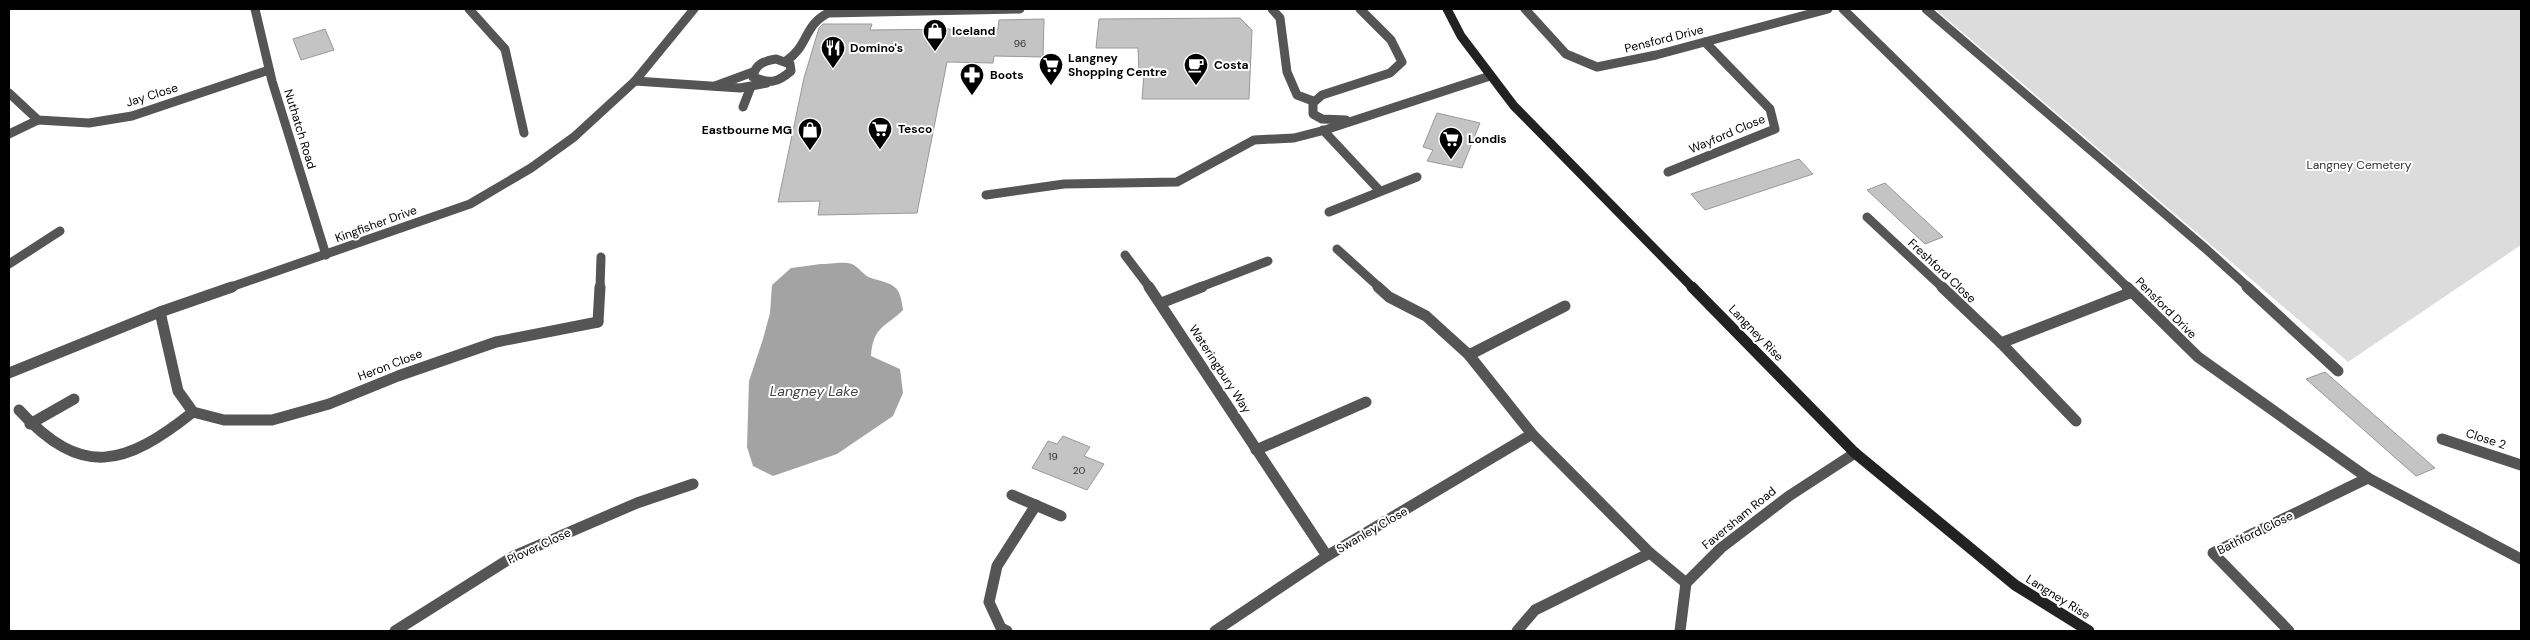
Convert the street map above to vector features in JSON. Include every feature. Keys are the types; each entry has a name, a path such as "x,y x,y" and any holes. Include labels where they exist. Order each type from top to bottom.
{"main road":[{"name":"Langney Rise","path":"1447,9 1461,36 1514,106 1855,453 2015,585 2089,631"}],"street":[{"name":"Nuthatch Road","path":"254,9 269,70 326,255"},
{"path":"469,9 505,49 524,133"},
{"name":"Kingfisher Drive","path":"9,373 160,312 470,204 531,168 574,137 635,81 694,9"},
{"path":"786,62 798,54 815,20 828,13 889,10 1020,9"},
{"path":"1272,9 1280,18 1287,72 1297,95 1313,101"},
{"path":"1356,120 1322,119 1313,114 1310,106 1313,101 1322,95 1390,73 1402,62 1395,44 1360,9"},
{"name":"Pensford Drive","path":"1525,9 1566,54 1597,67 1705,42 1828,9"},
{"name":"Pensford Drive","path":"1844,9 2198,357 2368,478 2521,558"},
{"path":"1926,9 2206,249 2338,371"},
{"name":"Wayford Close","path":"1668,172 1775,129 1770,109 1705,42"},
{"path":"635,81 675,86 715,86 734,90 750,89 780,81 789,75 791,67 786,62 770,60 758,65 753,72 715,86"},
{"name":"Jay Close","path":"9,134 38,120 89,123 132,116 269,70"},
{"path":"753,72 753,77 756,80 767,83"},
{"path":"986,195 1064,184 1177,182 1254,140 1294,138 1324,130 1490,76"},
{"path":"743,107 750,89"},
{"path":"9,93 38,120"},
{"path":"1324,130 1380,191"},
{"path":"1329,212 1417,176"},
{"name":"Freshford Close","path":"1867,217 2001,343 2076,421"},
{"path":"9,264 60,231"},
{"path":"1337,249 1389,297 1426,316 1469,355 1532,434 1650,553 1686,583 1680,631"},
{"name":"Wateringbury Way","path":"1125,255 1161,303 1256,450 1328,556"},
{"name":"Heron Close","path":"193,412 224,420 272,420 328,404 398,376 496,342 598,322 602,257"},
{"path":"1161,303 1268,262"},
{"path":"2001,343 2132,292"},
{"path":"1469,355 1565,306"},
{"path":"19,410 30,424 68,452 101,458 136,452 168,434 193,412 178,391 160,312"},
{"path":"30,424 74,399"},
{"path":"1256,450 1366,402"},
{"name":"Swanley Close","path":"1216,631 1328,556 1532,434"},
{"name":"Close 2","path":"2442,439 2521,465"},
{"name":"Faversham Road","path":"1686,583 1721,548 1789,496 1855,453"},
{"name":"Bathford Close","path":"2289,631 2213,553 2368,478"},
{"name":"Plover Close","path":"395,631 514,556 638,503 693,484"},
{"path":"1012,495 1061,516"},
{"path":"1007,631 1001,628 989,602 998,566 1036,505"},
{"path":"1517,631 1535,610 1650,553"}],"green space":[{"name":"Langney Cemetery","path":"1935,9 2521,9 2521,245 2348,362"}],"water":[{"name":"Langney Lake","path":"821,264 852,264 868,277 890,284 898,290 903,310 877,333 872,346 871,356 900,369 903,393 893,416 837,454 773,476 753,466 747,447 749,381 770,313 772,285 791,268"}],"building":[{"path":"1240,18 1252,30 1249,99 1142,99 1144,74 1139,74 1138,48 1096,48 1099,19"},
{"path":"1044,19 1043,57 994,56 993,63 947,62 917,213 818,215 820,201 778,202 804,78 819,28 823,24 872,24 870,30 954,29 954,32 998,29 999,20"},
{"path":"325,29 334,50 301,60 293,39"},
{"path":"1437,113 1480,123 1462,168 1427,161 1433,150 1423,147"},
{"path":"1799,159 1813,174 1705,210 1691,194"},
{"path":"1885,183 1943,237 1925,244 1867,190"},
{"path":"2325,372 2435,468 2416,476 2306,379"},
{"path":"1063,436 1090,447 1084,456 1104,464 1087,490 1032,468 1048,441 1057,444"}],"place":[{"name":"Iceland","path":"935,52"},
{"name":"Domino's","path":"833,69"},
{"name":"Langney Shopping Centre","path":"1051,86"},
{"name":"Costa","path":"1196,86"},
{"name":"Boots","path":"972,96"},
{"name":"Tesco","path":"880,150"},
{"name":"Eastbourne MG","path":"810,151"},
{"name":"Londis","path":"1451,160"}]}
